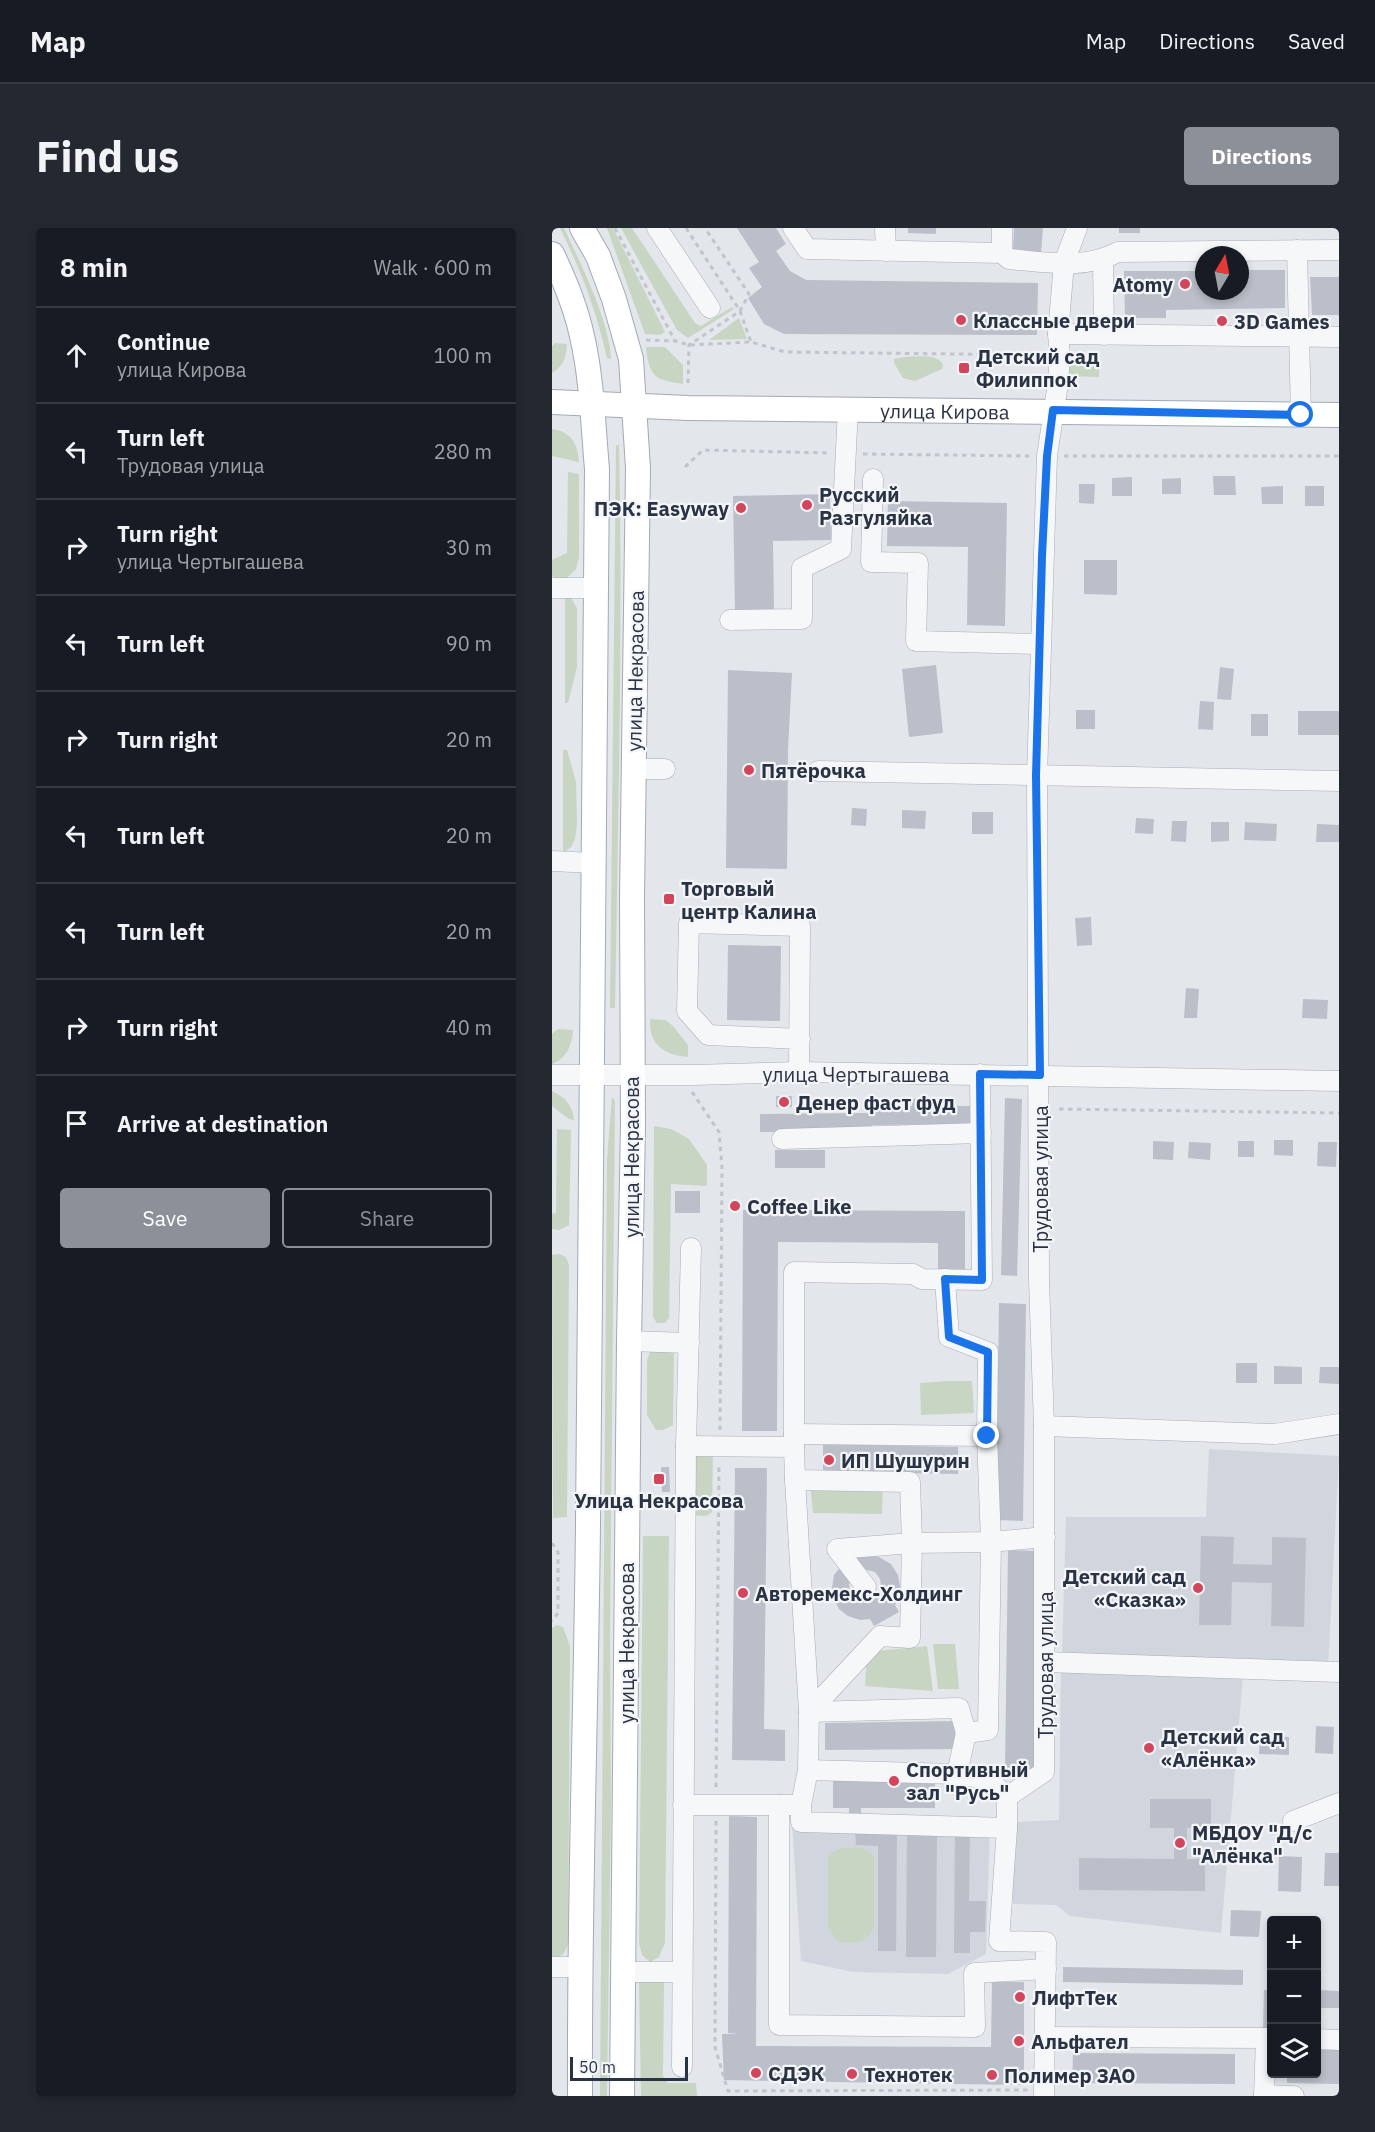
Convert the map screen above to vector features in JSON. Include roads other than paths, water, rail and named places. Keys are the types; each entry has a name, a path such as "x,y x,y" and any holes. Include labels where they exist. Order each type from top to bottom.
{"main road":[{"name":"улица Некрасова","path":"582,228 598,256 614,299 631,359 638,468 622,2096"},
{"name":"улица Некрасова","path":"552,254 579,321 589,376 597,469 588,1528 579,1968 580,2096"},
{"name":"улица Кирова","path":"552,402 688,408 1053,410 1339,415"}],"street":[{"path":"657,228 710,308"},
{"path":"793,228 807,249 1002,253 1009,259 1064,263 1103,260 1118,252 1339,250"},
{"path":"885,228 886,251"},
{"path":"1002,228 1002,253"},
{"name":"Трудовая улица","path":"1007,1797 1044,1772 1045,1537 1039,1280 1040,1075 1036,776 1047,456 1058,383 1064,263 1077,228"},
{"path":"1297,250 1301,415"},
{"path":"1103,260 1104,334"},
{"path":"1059,334 1339,337"},
{"path":"730,620 802,619 802,568 840,549 848,409"},
{"path":"873,479 871,562 918,563 916,641 1040,644"},
{"path":"552,588 597,588"},
{"path":"634,769 665,769"},
{"path":"818,771 1339,781"},
{"path":"552,861 594,863"},
{"path":"799,1072 800,1039 800,926 689,923 687,1011 708,1035 800,1039"},
{"name":"улица Чертыгашева","path":"552,1075 799,1072 1339,1081"},
{"path":"980,1074 982,1280 922,1279 912,1274 794,1272 795,1480 809,1712 808,1770 801,1804 801,1822 1007,1828"},
{"path":"782,1139 981,1133"},
{"path":"682,2067 682,1804 691,1248"},
{"path":"945,1279 949,1337 988,1352 987,1436 991,1542 988,1730 966,1733"},
{"path":"629,1341 689,1343"},
{"path":"1044,1426 1275,1434 1339,1424"},
{"path":"686,1446 719,1447 794,1441 987,1436"},
{"path":"795,1480 910,1482 912,1543 910,1638 880,1636 809,1712"},
{"path":"866,1587 837,1549 912,1543 991,1542 1045,1537"},
{"path":"1045,1662 1339,1672"},
{"path":"809,1712 959,1707 966,1733 957,1774"},
{"path":"808,1770 957,1774 995,1783 1007,1797 999,1941 1046,1942 1046,2037 1036,2093"},
{"path":"1293,1821 1339,1803"},
{"path":"682,1804 801,1804"},
{"path":"779,1805 779,2025 975,2027 974,1973 1046,1969"},
{"path":"552,1967 579,1968"},
{"path":"623,1972 682,1972"},
{"path":"1046,2037 1267,2038"},
{"path":"1321,2039 1339,2040"},
{"path":"1267,2061 1264,2096 1294,2096"}],"place":[{"name":"Atomy","path":"1185,284"},
{"name":"Классные двери","path":"961,320"},
{"name":"3D Games","path":"1222,321"},
{"name":"Детский сад Филиппок","path":"964,368"},
{"name":"Русский Разгуляйка","path":"807,505"},
{"name":"ПЭК: Easyway","path":"741,508"},
{"name":"Пятёрочка","path":"749,770"},
{"name":"Торговый центр Калина","path":"669,899"},
{"name":"Денер фаст фуд","path":"784,1102"},
{"name":"Coffee Like","path":"735,1206"},
{"name":"ИП Шушурин","path":"829,1460"},
{"name":"Улица Некрасова","path":"659,1479"},
{"name":"Детский сад «Сказка»","path":"1198,1588"},
{"name":"Авторемекс-Холдинг","path":"743,1593"},
{"name":"Детский сад «Алёнка»","path":"1149,1748"},
{"name":"Спортивный зал \"Русь\"","path":"894,1781"},
{"name":"МБДОУ \"Д/с \"Алёнка\"","path":"1180,1843"},
{"name":"ЛифтТек","path":"1020,1997"},
{"name":"Альфател","path":"1019,2041"},
{"name":"СДЭК","path":"756,2073"},
{"name":"Технотек","path":"852,2074"},
{"name":"Полимер ЗАО","path":"992,2075"}]}
